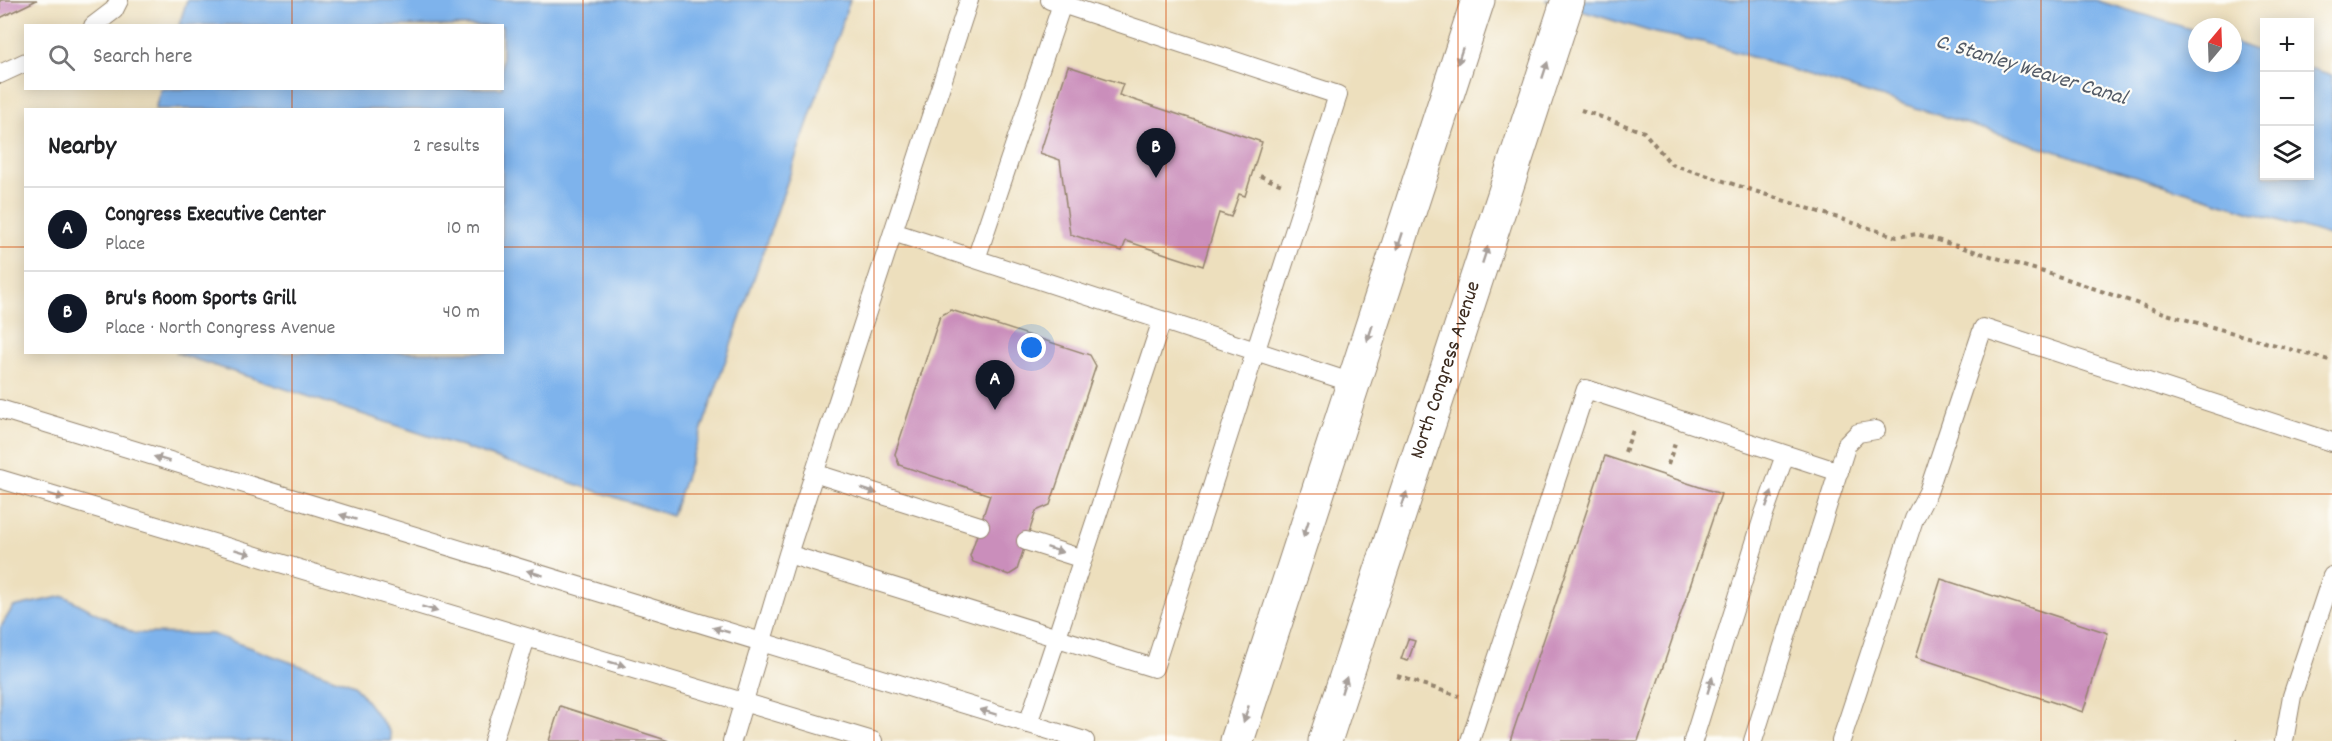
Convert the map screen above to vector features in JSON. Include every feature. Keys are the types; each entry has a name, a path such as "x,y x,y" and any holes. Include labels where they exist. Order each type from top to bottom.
{"main road":[{"path":"1237,741 1478,0"},
{"name":"North Congress Avenue","path":"1326,741 1564,12"}],"lane":[{"path":"96,24 114,10 119,0"},
{"path":"732,741 788,554 969,0"},
{"path":"788,554 1154,668 1338,95 1056,2 976,259"},
{"path":"0,74 24,63"},
{"path":"893,232 1353,383"},
{"path":"1028,724 1162,320"},
{"path":"1841,741 1914,519 1928,492 1983,328 2332,442"},
{"path":"1470,741 1586,389 1839,472"},
{"path":"0,409 1085,741"},
{"path":"1754,741 1847,444 1858,433 1876,430"},
{"path":"1693,741 1764,514 1785,455"},
{"path":"814,473 980,526"},
{"path":"0,479 873,741"},
{"path":"1026,541 1083,560"},
{"path":"2284,741 2292,696 2332,576"},
{"path":"493,741 526,638"}],"path":[{"path":"1581,110 1644,132 1671,164 1897,237 1917,234 2067,279 2170,315 2332,361"},
{"path":"1260,176 1285,187"},
{"path":"1625,452 1635,425"},
{"path":"1668,465 1676,439"},
{"path":"1397,676 1466,698"}],"water":[{"path":"187,0 850,0 672,516 179,354 504,354 504,108 155,108 161,90 504,90 504,24 179,24"},
{"name":"C. Stanley Weaver Canal","path":"1545,0 2095,0 2188,28 2188,72 2242,72 2242,45 2260,52 2260,180 2314,180 2314,69 2332,75 2332,237 1703,42 1655,33"},
{"path":"64,596 134,633 212,634 354,685 390,732 391,741 0,741 0,628 13,607"}],"building":[{"path":"0,0 37,0 0,18"},
{"path":"1068,66 1123,84 1119,95 1262,142 1245,196 1239,194 1231,217 1219,213 1203,266 1126,241 1122,251 1070,234 1060,160 1040,153"},
{"path":"951,310 1090,355 1096,366 1050,505 1036,511 1017,570 1009,575 973,562 970,556 990,495 899,465 895,454 940,316"},
{"path":"1605,456 1721,494 1638,741 1510,741"},
{"path":"1941,579 2108,633 2083,712 1916,657"},
{"path":"1408,639 1415,641 1408,661 1401,659"},
{"path":"560,706 669,741 549,741"}],"place":[{"name":"Bru's Room Sports Grill","path":"1156,178"},
{"name":"Congress Executive Center","path":"995,410"}]}
